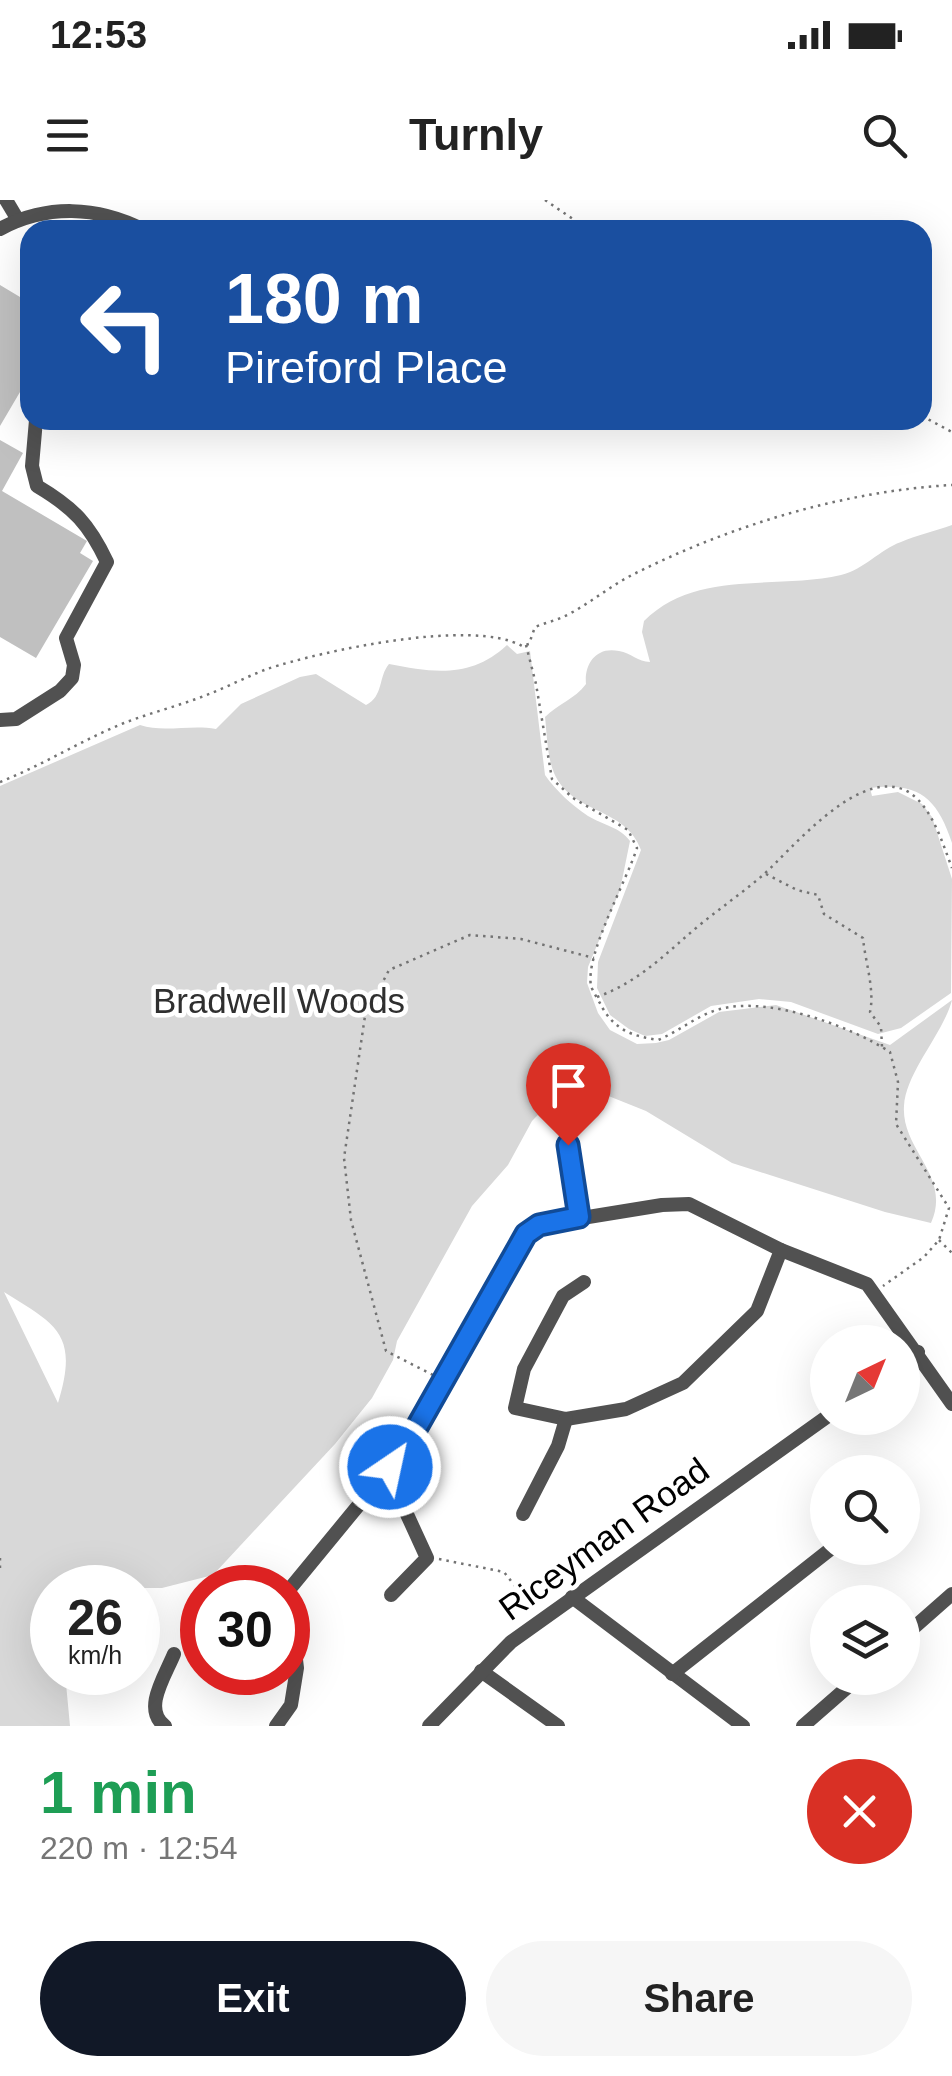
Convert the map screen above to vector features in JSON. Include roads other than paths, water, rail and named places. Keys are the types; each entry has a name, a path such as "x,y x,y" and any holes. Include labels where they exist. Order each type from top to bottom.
{"street":[{"path":"6,200 18,220"},
{"path":"59,212 70,200"},
{"path":"0,229 18,220 86,210 124,220"},
{"path":"0,720 16,720 60,691 72,678 74,665 66,638 108,562 92,529 65,502 37,486 32,466 35,430"},
{"path":"568,1145 579,1217"},
{"path":"276,1726 291,1705 297,1668 288,1592 404,1450 526,1234 539,1225 688,1204 781,1250 867,1284 898,1325"},
{"path":"584,1282 563,1296 524,1369 514,1408 566,1419 626,1408 683,1382 758,1311 781,1250"},
{"path":"920,1355 952,1404"},
{"path":"523,1514 558,1446 566,1419"},
{"name":"Riceyman Road","path":"428,1726 511,1642 810,1429"},
{"path":"376,1484 405,1510 428,1558 391,1595"},
{"path":"672,1674 810,1565"},
{"path":"920,1622 952,1594"},
{"path":"572,1597 743,1726"},
{"path":"165,1726 156,1720 152,1709 174,1662"},
{"path":"482,1670 558,1726"},
{"path":"804,1726 839,1695"}],"park label":[{"name":"Bradwell Woods","path":"279,1001"}]}
